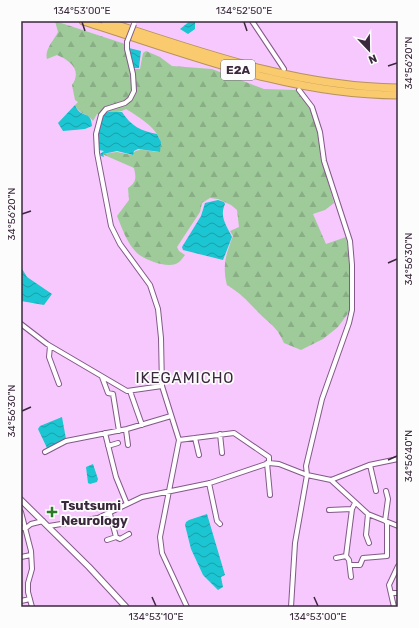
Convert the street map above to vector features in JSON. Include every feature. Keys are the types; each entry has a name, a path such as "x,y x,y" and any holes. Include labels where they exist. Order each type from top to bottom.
{"highway":[{"name":"E2A","path":"83,21 208,62 272,79 332,90 398,95"},
{"name":"E2A","path":"105,21 210,55 274,72 333,83 398,88"}],"street":[{"path":"252,21 284,69"},
{"path":"135,22 127,42 127,50 133,74 134,91 130,99 125,103 106,109 101,115 96,134 97,153 112,226 120,244 150,285 158,309 161,338 162,386 179,440 160,546 187,607"},
{"path":"291,607 295,543 307,475 306,466 322,399 350,323 352,310 352,265 350,241 324,161 320,132 312,107 299,90"},
{"path":"21,324 50,346 130,392 162,386"},
{"path":"50,346 49,357 58,384"},
{"path":"102,377 108,393 113,394 119,430"},
{"path":"130,392 142,425"},
{"path":"45,452 66,441 86,439 105,433 126,430 171,416"},
{"path":"126,430 128,445"},
{"path":"105,433 116,477 127,504"},
{"path":"179,440 229,433 237,434 269,457 270,495"},
{"path":"220,434 222,453"},
{"path":"195,438 199,455"},
{"path":"108,446 118,443"},
{"path":"331,480 370,465 398,459"},
{"path":"49,526 98,518 110,514 127,504 155,494 209,483 268,463 279,464 307,475 331,480 368,514 398,526"},
{"path":"370,465 376,491"},
{"path":"209,483 217,521 220,524"},
{"path":"350,565 360,565 363,558 387,556 386,522 388,499 386,491"},
{"path":"21,500 49,526 126,607"},
{"path":"351,578 349,560 346,556 352,509 355,503"},
{"path":"329,510 352,509"},
{"path":"21,512 23,528 31,555 32,569 28,583 32,607"},
{"path":"110,514 116,537"},
{"path":"368,514 366,535 368,543"},
{"path":"23,528 43,521"},
{"path":"107,540 116,537 120,539 129,534"},
{"path":"21,557 31,555"},
{"path":"336,558 346,556"},
{"path":"394,607 389,585 397,574 398,566"},
{"path":"391,593 398,593"},
{"path":"21,601 30,599"}],"green space":[{"path":"55,21 125,44 128,62 135,69 140,69 143,53 146,51 160,57 172,66 212,69 264,89 296,90 309,104 318,134 323,164 334,203 325,210 313,214 326,244 346,237 350,261 349,312 338,327 323,339 301,350 284,343 274,327 241,295 227,285 225,266 228,249 233,236 230,231 239,227 237,210 231,205 218,199 210,198 202,203 200,212 177,247 179,251 185,255 179,262 170,265 157,263 136,252 127,240 117,216 129,200 128,188 133,184 135,179 134,168 102,154 117,152 132,155 134,152 140,150 159,152 160,140 151,126 126,109 103,116 97,114 93,121 91,118 79,111 75,105 78,102 75,100 72,85 76,75 74,67 67,60 57,55 47,59 46,56 48,49 58,32"}],"water":[{"path":"190,21 195,21 195,29 188,34 180,29"},
{"path":"129,48 141,51 139,68 134,68"},
{"path":"75,105 77,110 90,118 92,126 85,129 63,131 58,123"},
{"path":"108,112 122,112 129,121 137,127 157,134 161,142 160,152 138,149 134,151 133,155 117,151 103,154 104,157 101,156 100,154 104,151 99,150 97,134 101,119"},
{"path":"218,200 224,202 225,204 223,209 223,217 232,237 223,260 183,250 182,247 201,216 205,203"},
{"path":"21,267 27,277 52,294 44,305 21,301"},
{"path":"62,417 66,439 47,448 38,429 40,426"},
{"path":"93,464 98,479 97,482 90,484 88,483 86,467"},
{"path":"207,514 225,575 221,577 223,587 218,590 203,575 191,549 185,525 189,520"}],"place":[{"name":"Tsutsumi Neurology","path":"52,512"}],"district":[{"name":"IKEGAMICHO","path":"185,378"}]}
